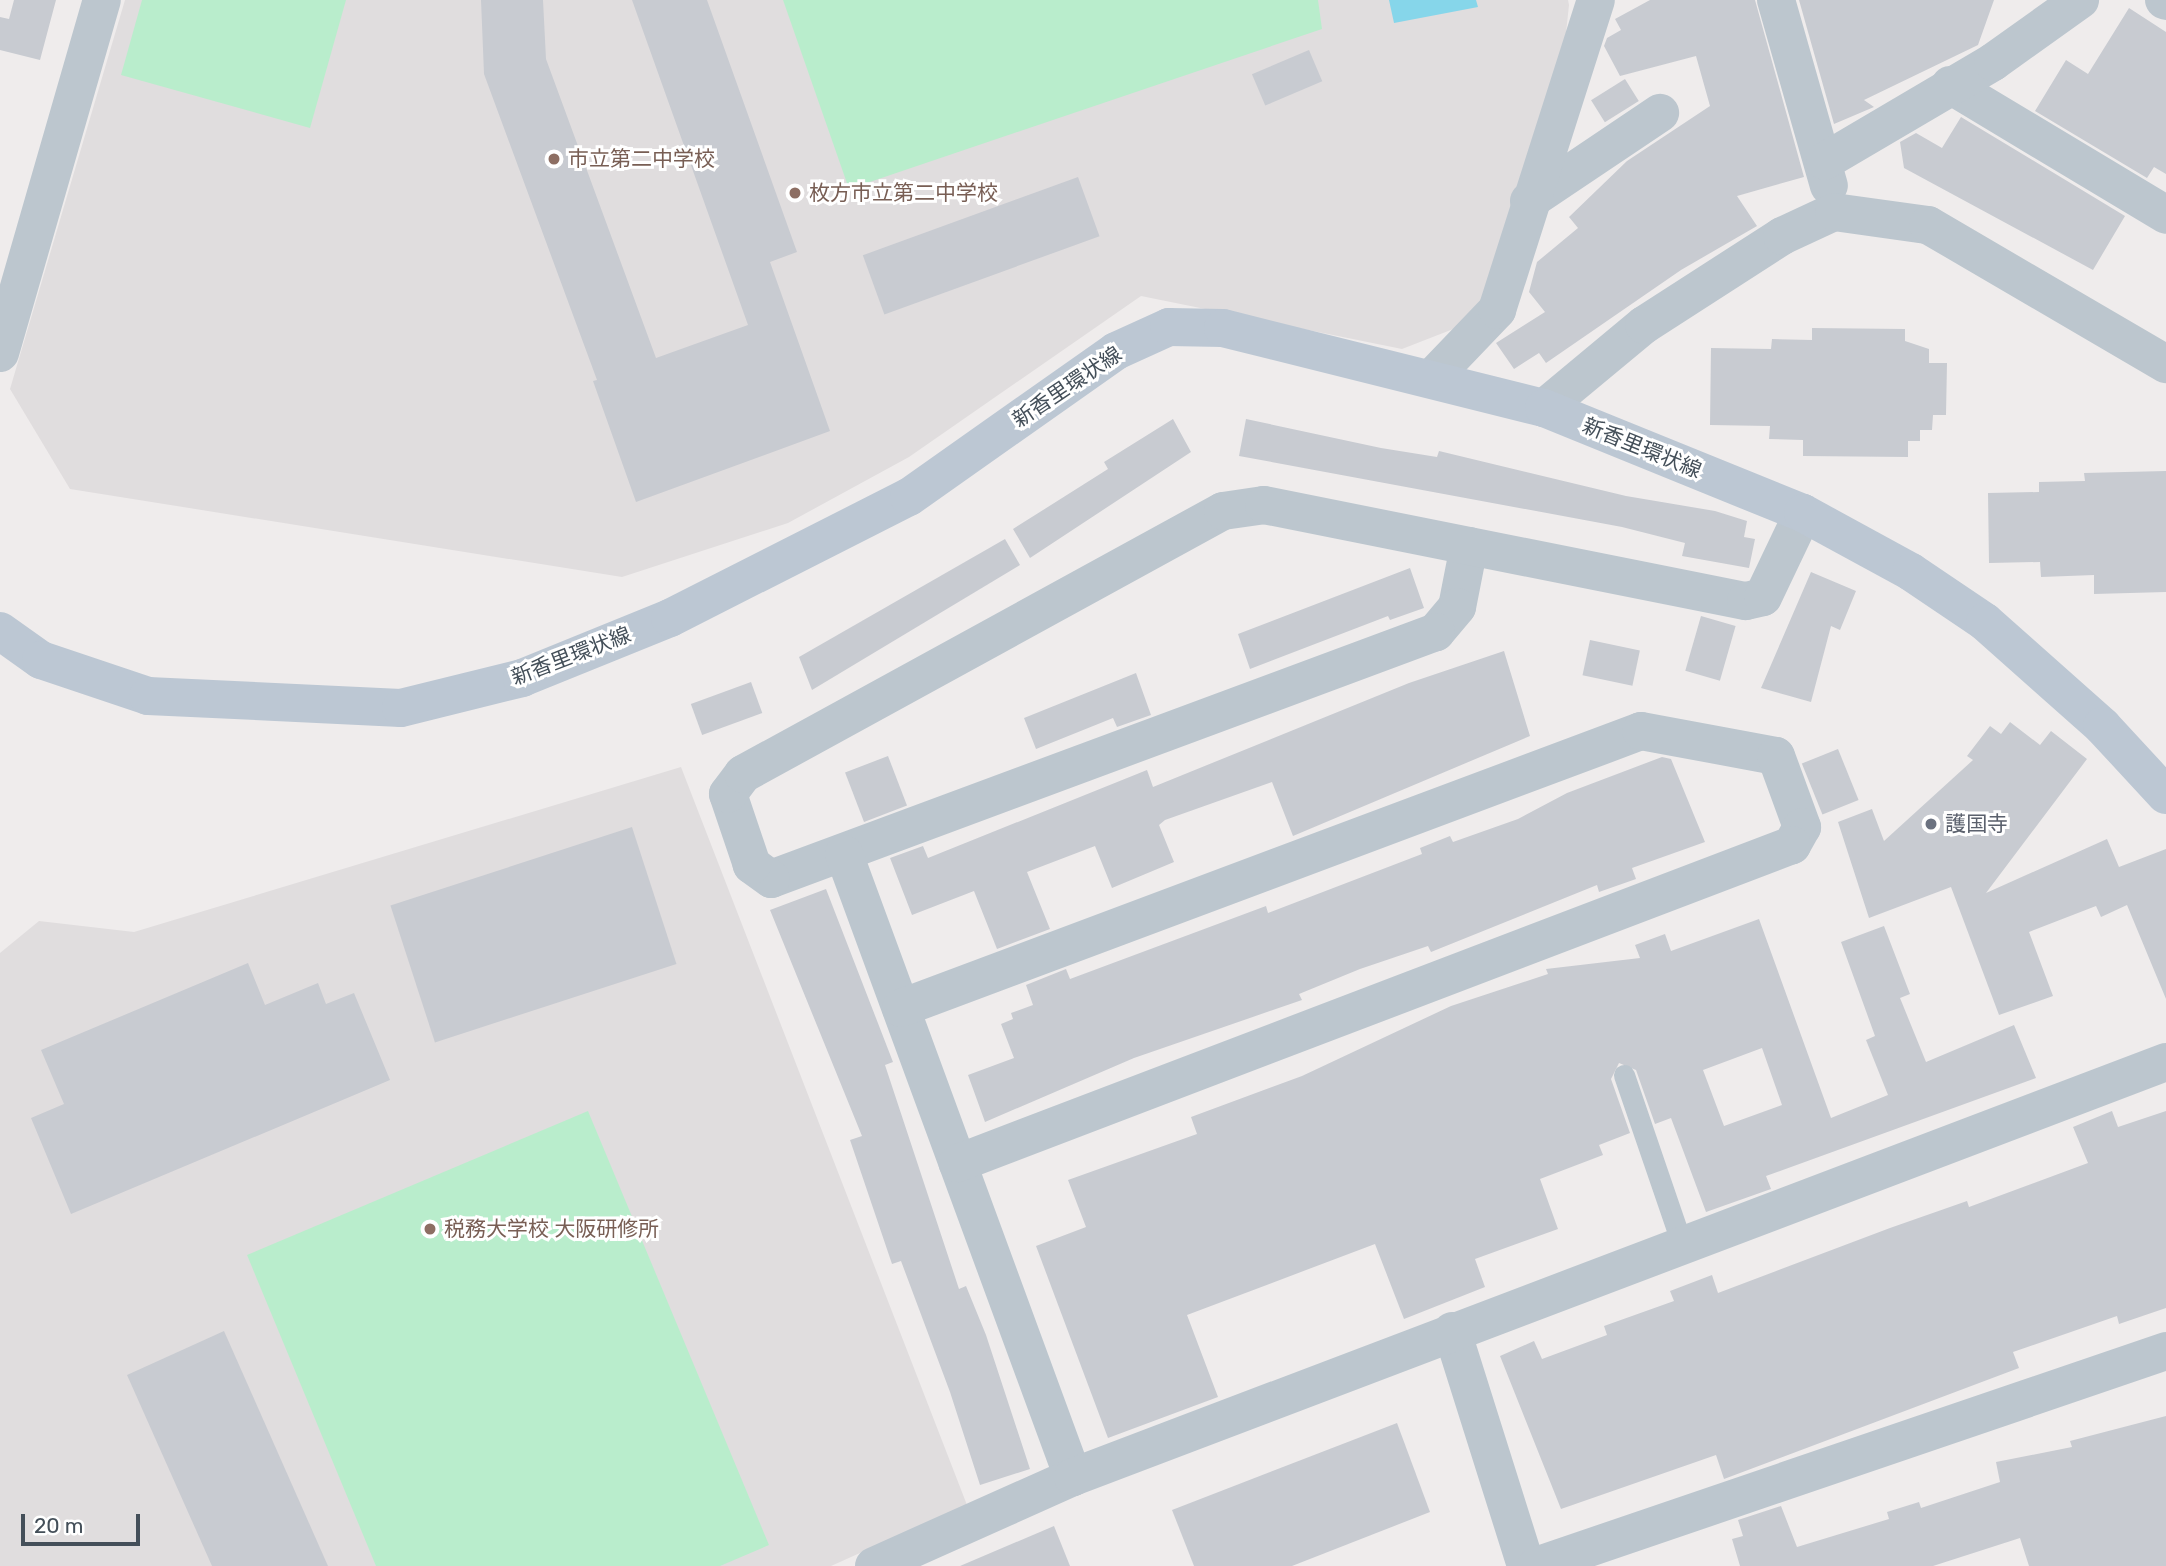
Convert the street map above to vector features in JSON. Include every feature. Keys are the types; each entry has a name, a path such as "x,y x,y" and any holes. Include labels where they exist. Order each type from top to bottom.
{"street":[{"path":"0,353 102,0"},
{"path":"1433,377 1497,310 1596,0"},
{"path":"1776,0 1825,161 1834,212"},
{"path":"1825,161 1993,62 2080,0"},
{"path":"1951,85 2166,215"},
{"path":"1530,201 1660,113"},
{"path":"1544,408 1644,326 1782,236 1834,212 1928,225 2166,364"},
{"name":"新香里環状線","path":"0,631 41,660 148,696 401,708 522,678 670,618 909,497 1116,351 1169,327 1223,328 1433,377 1544,408 1803,513 1912,572 1985,622 2102,726 2166,795"},
{"path":"1469,546 1457,607 1436,632 771,879 751,865 728,794 743,774 1223,511 1264,505 1746,601 1763,597 1803,513"},
{"path":"901,1009 1642,731 1776,756 1802,827 1792,845 958,1163"},
{"path":"844,854 1073,1477"},
{"path":"874,1566 1073,1477 2166,1062"},
{"path":"1452,1331 1526,1566"},
{"path":"1536,1566 2166,1351"}],"lane":[{"path":"1624,1076 1682,1244"}],"shaded area":[{"name":"枚方市立第二中学校","path":"125,0 1568,0 1569,5 1561,79 1479,319 1402,349 1141,296 909,457 788,523 622,577 70,489 10,389"},
{"name":"税務大学校 大阪研修所","path":"681,767 967,1505 831,1566 0,1566 0,953 39,921 134,932"}],"green space":[{"path":"142,0 346,0 310,128 121,75"},
{"path":"783,0 1318,0 1322,29 849,189"},
{"path":"588,1111 769,1545 720,1566 376,1566 247,1255"}],"water":[{"path":"1389,0 1476,0 1478,7 1394,23"}],"building":[{"path":"14,0 56,0 40,60 0,50 0,17 9,19"},
{"path":"481,0 543,0 546,59 656,358 748,325 632,0 707,0 797,252 770,262 830,431 636,502 593,381 597,380 484,74"},
{"path":"1650,0 1755,0 1804,177 1737,196 1757,226 1681,270 1546,363 1539,353 1514,369 1496,343 1545,312 1529,292 1537,262 1578,228 1569,217 1627,161 1710,106 1696,56 1620,76 1604,46 1607,38 1621,30 1615,19"},
{"path":"1799,0 1994,0 1978,45 1864,100 1874,107 1834,124"},
{"path":"2129,8 2166,32 2166,174 2154,167 2147,178 2035,111 2066,60 2088,74"},
{"path":"1309,50 1322,81 1265,106 1252,74"},
{"path":"1625,79 1639,101 1605,122 1591,100"},
{"path":"1961,117 2125,216 2093,270 1904,168 1900,142 1916,133 1942,148"},
{"path":"1078,177 1100,236 884,315 863,255"},
{"path":"1812,328 1905,329 1905,341 1929,349 1929,363 1947,363 1946,415 1933,415 1932,430 1920,430 1920,441 1908,441 1908,457 1803,456 1803,440 1769,439 1770,426 1710,425 1711,348 1771,349 1772,339 1812,340"},
{"path":"1173,419 1191,452 1030,558 1013,529 1108,469 1104,462"},
{"path":"1246,419 1381,448 1437,457 1439,451 1626,496 1715,511 1747,521 1744,537 1755,539 1749,568 1682,556 1685,543 1622,527 1239,456"},
{"path":"2166,471 2166,592 2094,594 2094,575 2041,577 2040,562 1989,563 1988,493 2039,492 2039,482 2085,481 2084,473"},
{"path":"1005,539 1020,565 812,690 799,657"},
{"path":"1410,568 1424,608 1390,620 1388,616 1250,669 1238,634"},
{"path":"1811,572 1856,591 1840,630 1831,626 1811,702 1761,688"},
{"path":"1701,616 1736,626 1720,681 1685,671"},
{"path":"1590,640 1640,651 1632,686 1583,675"},
{"path":"1504,651 1530,736 1293,836 1272,782 1165,820 1159,825 1174,862 1112,888 1095,846 1027,872 1050,929 997,949 974,891 912,915 890,858 923,846 928,858 1147,770 1153,787 1409,683"},
{"path":"1136,673 1151,715 1117,727 1113,718 1036,749 1024,718"},
{"path":"751,682 762,713 702,735 691,704"},
{"path":"2010,722 2040,745 2051,731 2087,759 1986,893 2107,839 2119,867 2166,849 2166,999 2127,905 2101,917 2096,906 2029,932 2053,996 1999,1015 1951,887 1869,918 1838,822 1872,809 1884,841 1973,760 1967,756 1990,726 2001,734"},
{"path":"1838,749 1859,800 1822,815 1802,764"},
{"path":"888,756 907,805 864,822 845,772"},
{"path":"1662,757 1671,759 1705,842 1632,868 1636,879 1599,892 1597,885 1431,952 1428,946 1360,969 1299,994 1302,1000 1134,1058 985,1122 968,1075 1014,1058 1001,1024 1013,1019 1011,1013 1033,1005 1026,985 1066,969 1070,979 1266,906 1268,913 1422,854 1420,848 1450,836 1453,842 1518,819 1567,793"},
{"path":"632,827 676,964 435,1042 390,905"},
{"path":"826,889 893,1062 885,1065 959,1289 966,1286 986,1335 1030,1469 980,1485 950,1392 901,1261 892,1264 850,1140 862,1136 770,910"},
{"path":"1759,919 1831,1118 1888,1095 1866,1040 1875,1036 1841,942 1884,926 1910,994 1900,998 1926,1062 2014,1025 2036,1078 1766,1176 1771,1189 1706,1212 1671,1118 1655,1124 1636,1070 1619,1063 1611,1079 1630,1133 1599,1145 1603,1155 1540,1179 1558,1229 1475,1259 1485,1287 1404,1319 1375,1244 1187,1315 1218,1397 1108,1438 1036,1246 1086,1227 1068,1180 1197,1134 1191,1117 1302,1076 1451,1006 1548,974 1546,969 1640,958 1635,945 1665,934 1671,951","holes":["1762,1048 1782,1105 1724,1126 1703,1070"]},
{"path":"248,963 265,1005 318,983 326,1004 354,993 390,1080 71,1214 31,1118 64,1104 41,1050"},
{"path":"2112,1111 2118,1127 2166,1111 2166,1308 2119,1324 2117,1316 2013,1352 2019,1368 1724,1479 1716,1455 1561,1509 1500,1356 1534,1341 1542,1359 1607,1335 1604,1326 1674,1301 1670,1291 1712,1275 1718,1293 1890,1228 1967,1201 1969,1207 2088,1163 2073,1127"},
{"path":"224,1331 328,1566 212,1566 127,1375"},
{"path":"2166,1416 2166,1566 2029,1566 2020,1538 1933,1566 1740,1566 1732,1539 1743,1536 1738,1520 1781,1506 1797,1547 1889,1519 1887,1512 1919,1502 1921,1508 2000,1482 1996,1462 2072,1447 2070,1441"},
{"path":"1397,1423 1430,1512 1292,1566 1194,1566 1172,1510"},
{"path":"1054,1526 1070,1566 960,1566"}],"place":[{"name":"市立第二中学校","path":"554,159"},
{"name":"枚方市立第二中学校","path":"795,193"},
{"name":"護国寺","path":"1931,824"},
{"name":"税務大学校 大阪研修所","path":"430,1229"}]}
